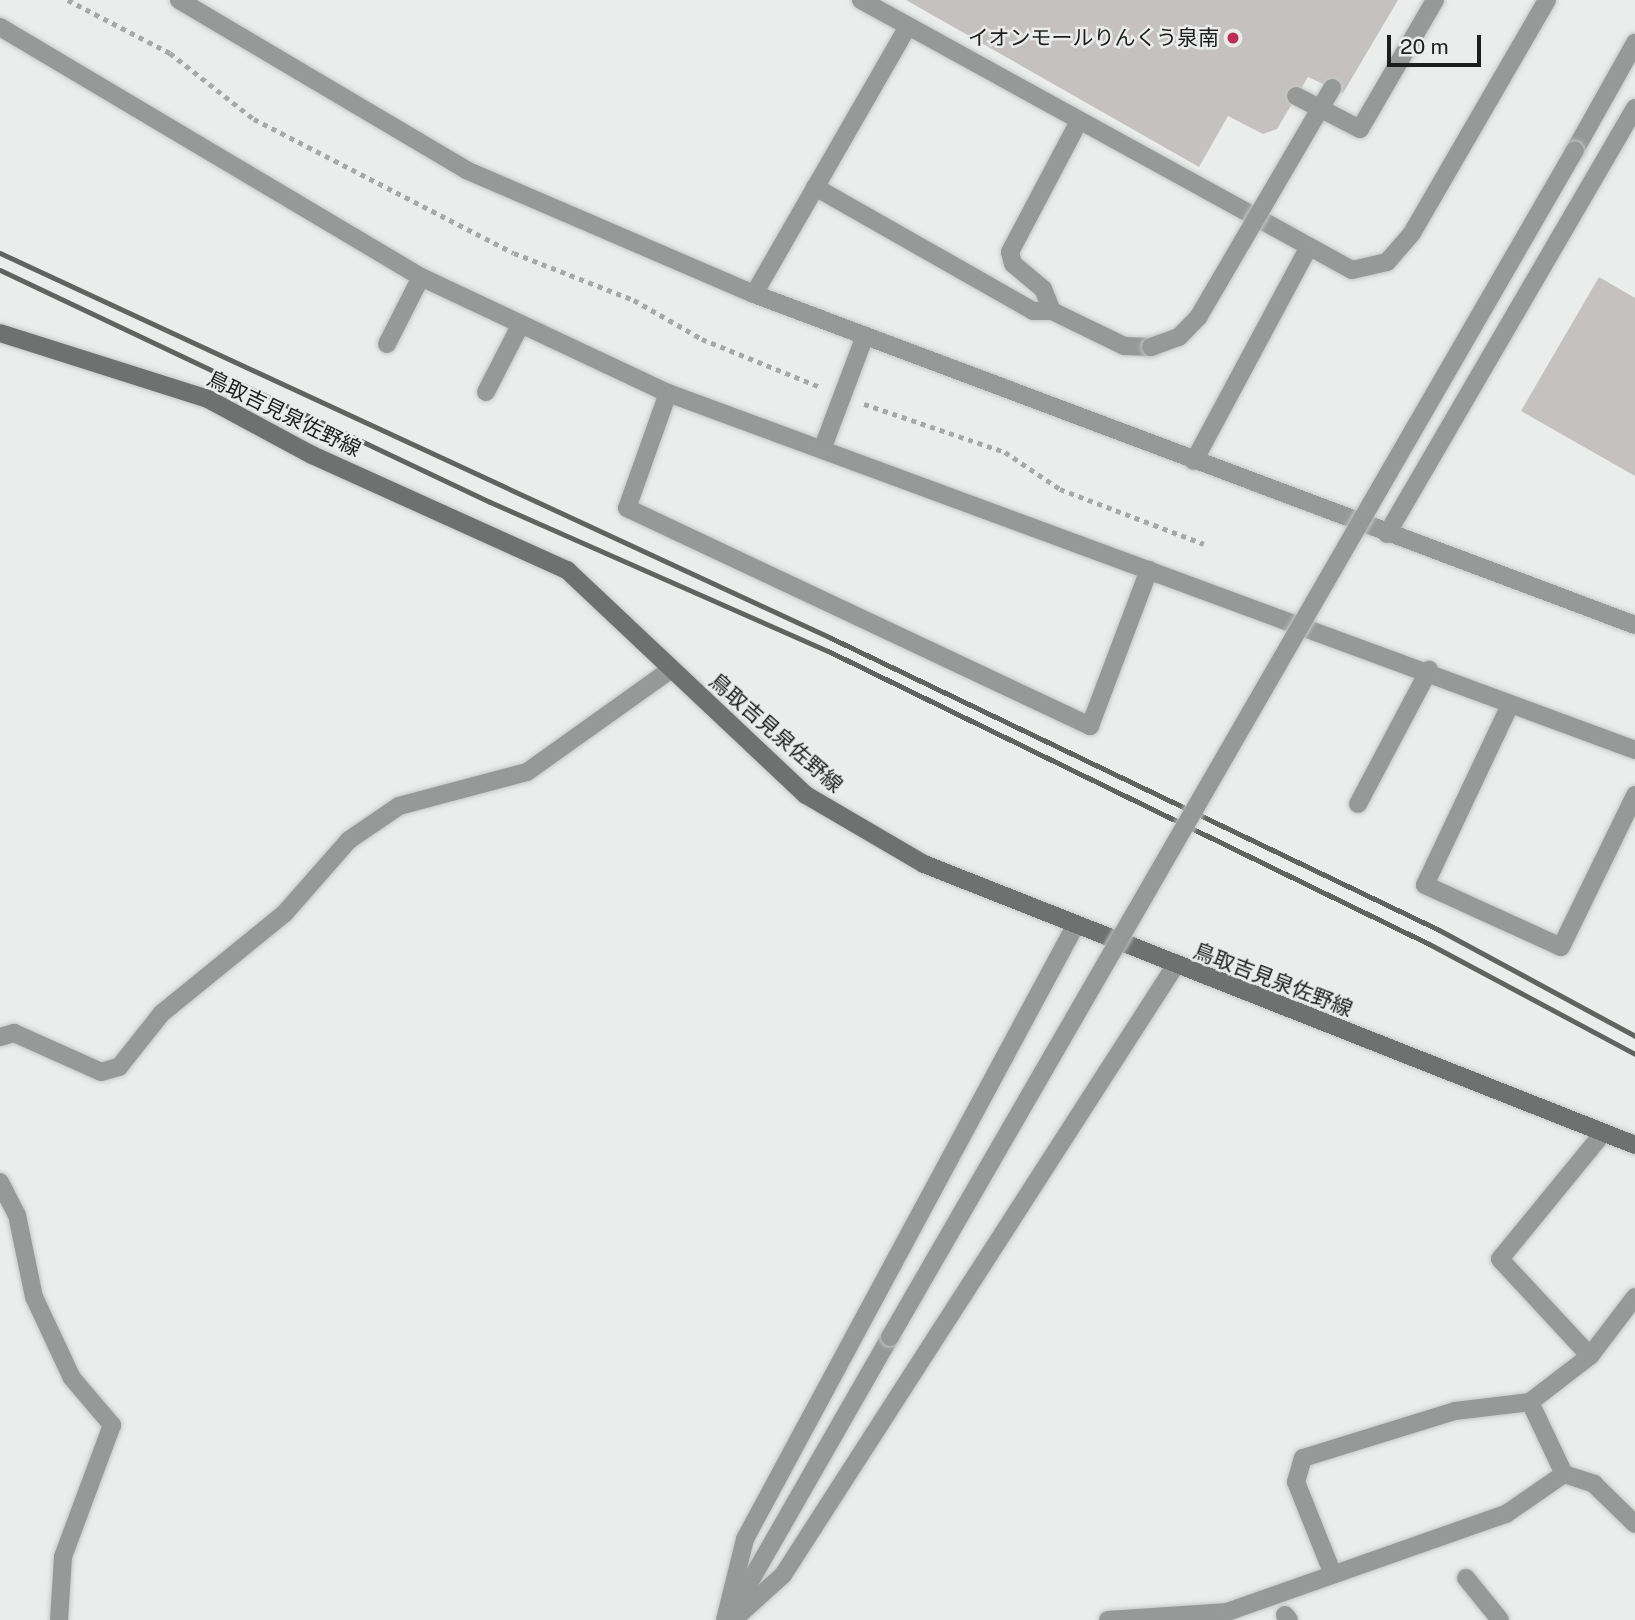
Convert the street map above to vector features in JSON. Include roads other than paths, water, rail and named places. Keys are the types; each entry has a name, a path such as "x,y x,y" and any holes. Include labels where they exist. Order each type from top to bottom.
{"main road":[{"name":"鳥取吉見泉佐野線","path":"0,333 208,399 312,455 546,558 567,570 670,670 806,795 853,825 924,864 1074,928 1635,1145"}],"street":[{"path":"179,0 466,170 754,294 1635,625"},
{"path":"861,0 1307,250 1352,270 1387,262 1412,233 1547,0"},
{"path":"1296,96 1360,129 1435,0"},
{"path":"0,27 421,277 668,393 823,447 1149,570 1429,670 1510,705 1635,750"},
{"path":"754,294 907,28"},
{"path":"726,1620 1635,43"},
{"path":"815,187 1033,311 1052,311 1124,346 1151,347 1179,337 1199,316 1332,88"},
{"path":"1387,534 1635,108"},
{"path":"1052,311 1043,289 1013,264 1010,252 1078,123"},
{"path":"1194,461 1307,250"},
{"path":"387,344 421,277"},
{"path":"486,392 521,324"},
{"path":"823,447 864,336"},
{"path":"668,393 626,508 1090,726 1149,570"},
{"path":"0,1037 14,1033 101,1072 119,1067 162,1013 284,914 349,840 399,806 527,772 670,670"},
{"path":"1358,804 1429,670"},
{"path":"1510,705 1425,885 1561,947 1635,795"},
{"path":"726,1620 745,1539 1074,928"},
{"path":"733,1620 783,1575 1175,966"},
{"path":"1590,1356 1500,1259 1603,1133"},
{"path":"0,1182 17,1215 34,1297 72,1378 112,1425 63,1557 60,1620"},
{"path":"1332,1573 1296,1482 1303,1458 1455,1411 1530,1402 1590,1356 1635,1297"},
{"path":"1530,1402 1564,1474 1594,1485 1635,1524"},
{"path":"1108,1620 1227,1612 1506,1514 1564,1474"},
{"path":"1466,1578 1500,1620"}],"railway":[{"path":"0,253 831,638 1439,930 1635,1036"},
{"path":"0,270 490,502 828,651 1429,944 1635,1054"}],"place":[{"name":"イオンモールりんくう泉南","path":"1233,38"}]}
